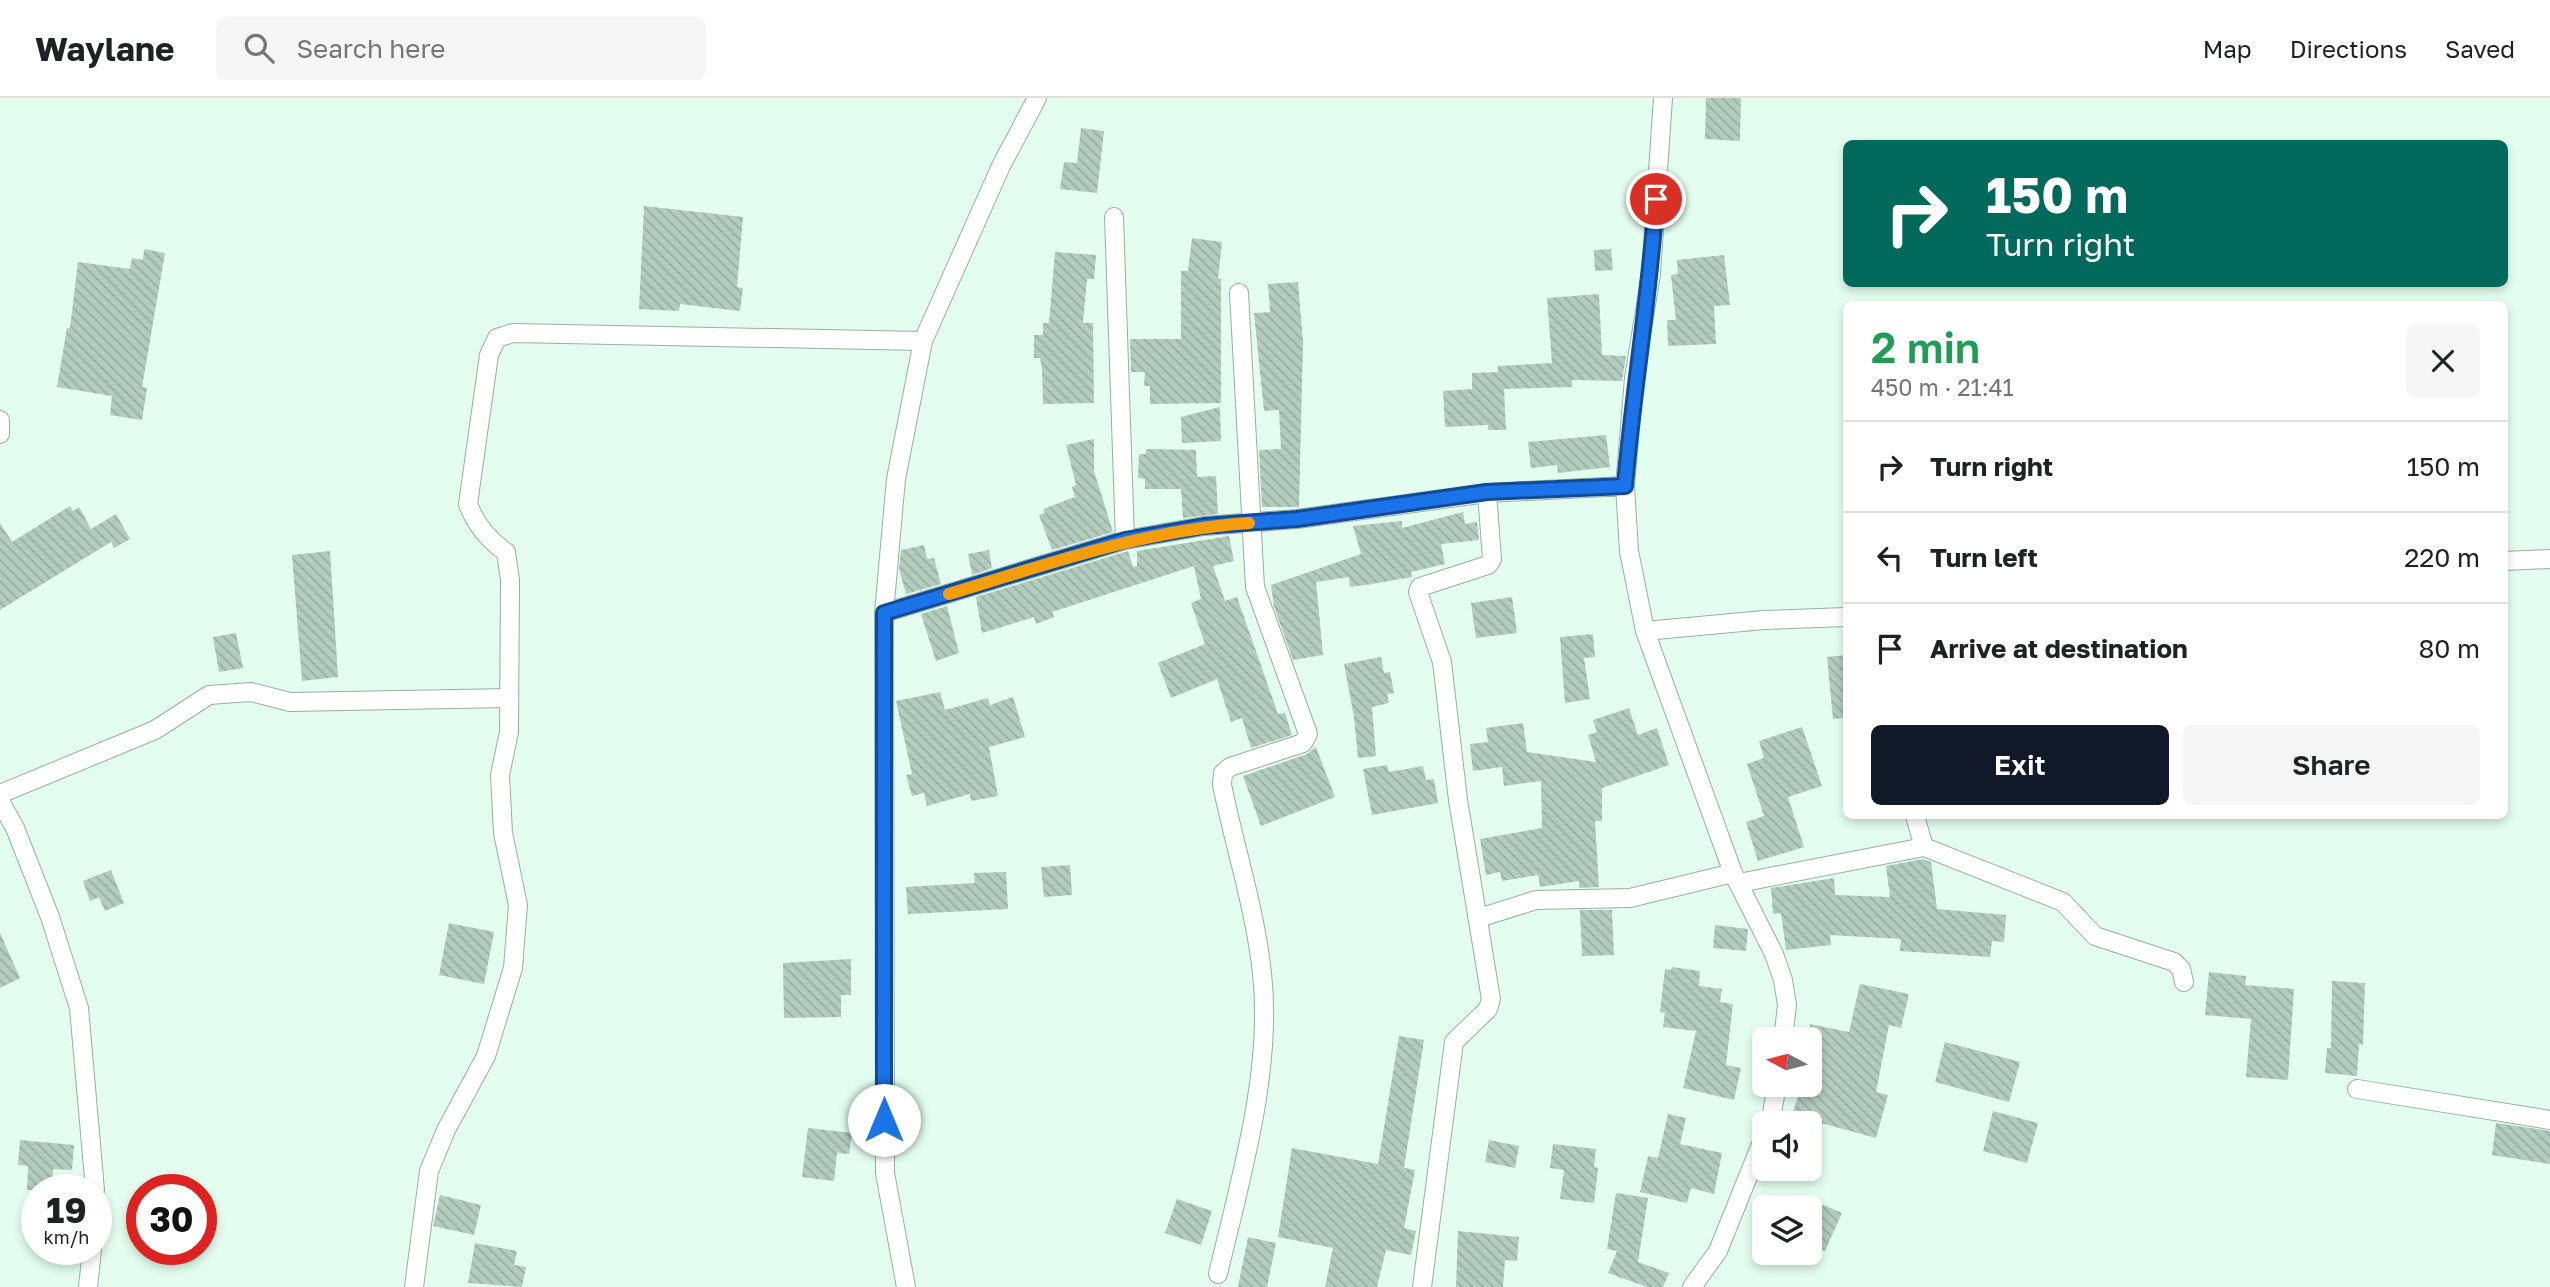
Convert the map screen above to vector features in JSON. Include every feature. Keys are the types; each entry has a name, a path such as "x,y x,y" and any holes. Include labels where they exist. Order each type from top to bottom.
{"street":[{"path":"906,1287 885,1173 884,613 896,479 923,341 1000,166 1037,98"},
{"path":"1663,98 1651,274 1634,379 1625,486 1629,551 1645,631 1736,878 1774,954 1783,980 1787,1005 1784,1027"},
{"path":"1114,217 1125,540"},
{"path":"1218,1274 1253,1126 1262,1052 1263,975 1250,902 1222,785 1223,773 1230,767 1303,743 1308,734 1255,587 1239,293"},
{"path":"414,1287 429,1171 446,1130 486,1056 513,968 519,905 503,833 500,775 509,732 510,580 506,552 475,522 468,504 489,355 498,338 513,333 923,341"},
{"path":"0,420 0,434"},
{"path":"884,613 1125,540 1204,526 1297,519 1487,492 1625,486"},
{"path":"1422,1287 1454,1042 1488,1009 1492,999 1458,800 1442,662 1418,592 1420,587 1488,565 1492,559 1487,492"},
{"path":"2508,561 2550,559"},
{"path":"1645,631 1764,620 1843,617"},
{"path":"0,794 155,730 209,695 251,692 290,702 509,698"},
{"path":"0,801 15,828 50,916 79,1008 93,1174"},
{"path":"1916,819 1924,847"},
{"path":"1479,918 1536,900 1630,898 1924,847 2063,902 2095,936 2174,962 2182,969 2185,982"},
{"path":"2357,1089 2550,1120"},
{"path":"1692,1287 1718,1251 1752,1167"},
{"path":"88,1287 90,1265"}],"building":[{"path":"1706,98 1741,98 1740,141 1705,139"},
{"path":"1081,128 1104,131 1097,193 1060,189 1064,162 1077,163"},
{"path":"644,206 743,217 737,287 743,288 740,311 680,304 679,311 639,309"},
{"path":"1192,238 1222,242 1218,279 1221,279 1221,403 1150,404 1150,386 1144,386 1145,372 1131,372 1130,339 1181,339 1181,271 1188,271"},
{"path":"144,249 165,253 142,387 147,388 142,420 110,415 112,396 57,387 67,328 70,328 78,262 130,269 132,258 143,260"},
{"path":"1611,249 1613,270 1595,271 1594,250"},
{"path":"1055,252 1096,255 1094,279 1087,279 1083,323 1093,323 1094,403 1043,404 1042,368 1040,358 1034,358 1034,335 1043,335 1043,323 1049,323"},
{"path":"1724,255 1730,305 1714,306 1716,344 1668,346 1667,320 1676,320 1671,275 1678,274 1677,260"},
{"path":"1298,282 1303,342 1299,507 1262,507 1259,450 1281,449 1279,410 1264,411 1254,313 1270,312 1268,284"},
{"path":"1599,294 1602,355 1626,356 1622,381 1572,380 1572,387 1504,389 1506,430 1488,430 1488,425 1445,427 1443,391 1472,389 1472,373 1498,372 1498,366 1552,363 1547,298"},
{"path":"1220,407 1221,441 1182,443 1181,417"},
{"path":"1606,435 1610,467 1558,473 1557,465 1531,468 1528,442"},
{"path":"1094,439 1094,471 1113,532 1052,550 1039,515 1045,513 1043,509 1075,497 1072,487 1076,485 1066,445"},
{"path":"1146,449 1196,450 1197,477 1216,476 1218,514 1183,518 1181,489 1145,489 1145,479 1138,478 1139,454 1146,454"},
{"path":"70,506 73,511 79,507 91,529 116,514 130,539 114,548 111,542 0,610 0,523 12,542"},
{"path":"1463,512 1465,524 1477,522 1479,540 1441,544 1445,564 1411,572 1412,577 1372,584 1350,587 1349,577 1316,582 1323,655 1293,660 1274,607 1271,585 1361,554 1353,526 1402,521 1402,528"},
{"path":"1229,536 1234,561 1213,566 1225,601 1237,597 1278,714 1285,713 1292,735 1251,748 1242,718 1231,722 1217,679 1171,698 1158,663 1205,644 1191,603 1201,599 1194,566 1052,612 1054,617 1036,624 1034,617 982,633 976,597 1128,551 1133,567 1137,566 1137,551"},
{"path":"924,545 927,559 934,558 941,584 906,594 899,569 901,550"},
{"path":"989,550 992,568 972,575 968,554"},
{"path":"330,551 338,677 302,681 292,555"},
{"path":"1512,597 1517,633 1476,638 1471,603"},
{"path":"947,606 959,653 936,661 921,614"},
{"path":"236,633 243,668 219,672 213,637"},
{"path":"1593,634 1595,657 1584,658 1590,699 1565,703 1560,637"},
{"path":"1843,655 1843,718 1833,719 1827,657"},
{"path":"1381,657 1384,673 1390,672 1394,693 1387,694 1389,703 1372,707 1376,756 1358,758 1344,664"},
{"path":"940,692 945,710 988,698 990,705 1013,697 1025,737 989,747 998,796 971,801 970,794 927,806 924,793 912,796 906,775 912,774 896,701"},
{"path":"1629,708 1638,735 1657,728 1669,765 1602,788 1602,821 1595,821 1599,887 1579,888 1579,881 1540,887 1538,875 1502,881 1500,872 1486,875 1480,839 1542,828 1541,781 1504,786 1502,767 1473,771 1470,744 1488,742 1486,728 1523,723 1527,752 1596,762 1588,735 1597,732 1593,720"},
{"path":"1802,727 1822,786 1788,797 1804,847 1758,861 1746,822 1764,816 1747,764 1764,758 1759,741"},
{"path":"1316,747 1335,797 1261,826 1243,776 1307,754"},
{"path":"1387,765 1389,772 1423,766 1426,780 1434,779 1438,803 1372,815 1363,769"},
{"path":"1923,859 1931,862 1937,909 2006,915 2004,942 1992,941 1990,957 1900,951 1901,939 1830,935 1831,945 1786,950 1781,913 1773,914 1771,888 1834,878 1835,895 1890,897 1886,866"},
{"path":"1070,865 1072,895 1044,897 1041,867"},
{"path":"111,870 124,903 105,911 99,897 90,901 83,881"},
{"path":"1006,872 1008,909 908,914 906,887 975,883 974,873"},
{"path":"1580,910 1612,910 1614,955 1582,956"},
{"path":"449,923 494,932 484,984 439,975"},
{"path":"1715,925 1748,929 1746,951 1713,948"},
{"path":"0,933 20,978 0,988"},
{"path":"851,959 851,995 841,995 841,1017 784,1018 783,963"},
{"path":"1672,967 1700,971 1699,986 1722,989 1720,1002 1733,1004 1726,1065 1741,1068 1734,1100 1683,1088 1696,1031 1663,1027 1665,1013 1660,1012 1665,969 1671,970"},
{"path":"2209,972 2246,976 2245,985 2294,989 2288,1080 2246,1077 2251,1019 2205,1015"},
{"path":"2332,981 2365,983 2363,1045 2359,1044 2357,1076 2325,1073 2327,1048 2331,1048"},
{"path":"1860,984 1909,994 1901,1028 1889,1025 1876,1092 1888,1095 1876,1138 1822,1123 1822,1111 1793,1111 1798,1097 1822,1097 1822,1027 1810,1027 1810,1024 1849,1032"},
{"path":"1399,1036 1424,1040 1404,1168 1415,1170 1404,1228 1416,1231 1411,1255 1386,1250 1377,1287 1325,1287 1333,1248 1278,1237 1292,1148 1378,1164"},
{"path":"1945,1042 2020,1062 2009,1102 1935,1082"},
{"path":"1993,1111 2038,1123 2027,1163 1983,1151"},
{"path":"1668,1114 1686,1118 1680,1144 1722,1153 1714,1194 1691,1188 1687,1203 1640,1192 1648,1156 1658,1158"},
{"path":"2496,1123 2550,1131 2550,1164 2492,1155"},
{"path":"808,1128 852,1133 849,1154 837,1153 834,1181 802,1177"},
{"path":"20,1140 74,1145 72,1170 53,1169 53,1174 28,1174 28,1166 18,1165"},
{"path":"1489,1140 1519,1146 1515,1168 1485,1162"},
{"path":"1553,1144 1596,1149 1594,1167 1598,1168 1594,1203 1560,1199 1564,1170 1550,1168"},
{"path":"1616,1193 1648,1198 1638,1262 1669,1273 1663,1287 1647,1287 1608,1273 1617,1251 1607,1249"},
{"path":"440,1195 481,1205 474,1235 433,1226"},
{"path":"1177,1199 1212,1211 1201,1245 1165,1233"},
{"path":"1822,1204 1842,1213 1825,1251 1822,1250"},
{"path":"1458,1231 1519,1237 1517,1261 1505,1260 1503,1287 1456,1287"},
{"path":"1248,1237 1276,1243 1267,1287 1238,1287"},
{"path":"475,1243 517,1251 514,1265 526,1267 522,1287 468,1283"}],"slow traffic":[{"path":"949,594 1125,540 1204,526 1249,523"}],"route":[{"path":"884,1120 884,613 1125,540 1204,526 1297,519 1487,492 1625,486 1634,379 1651,274 1656,199"}]}
